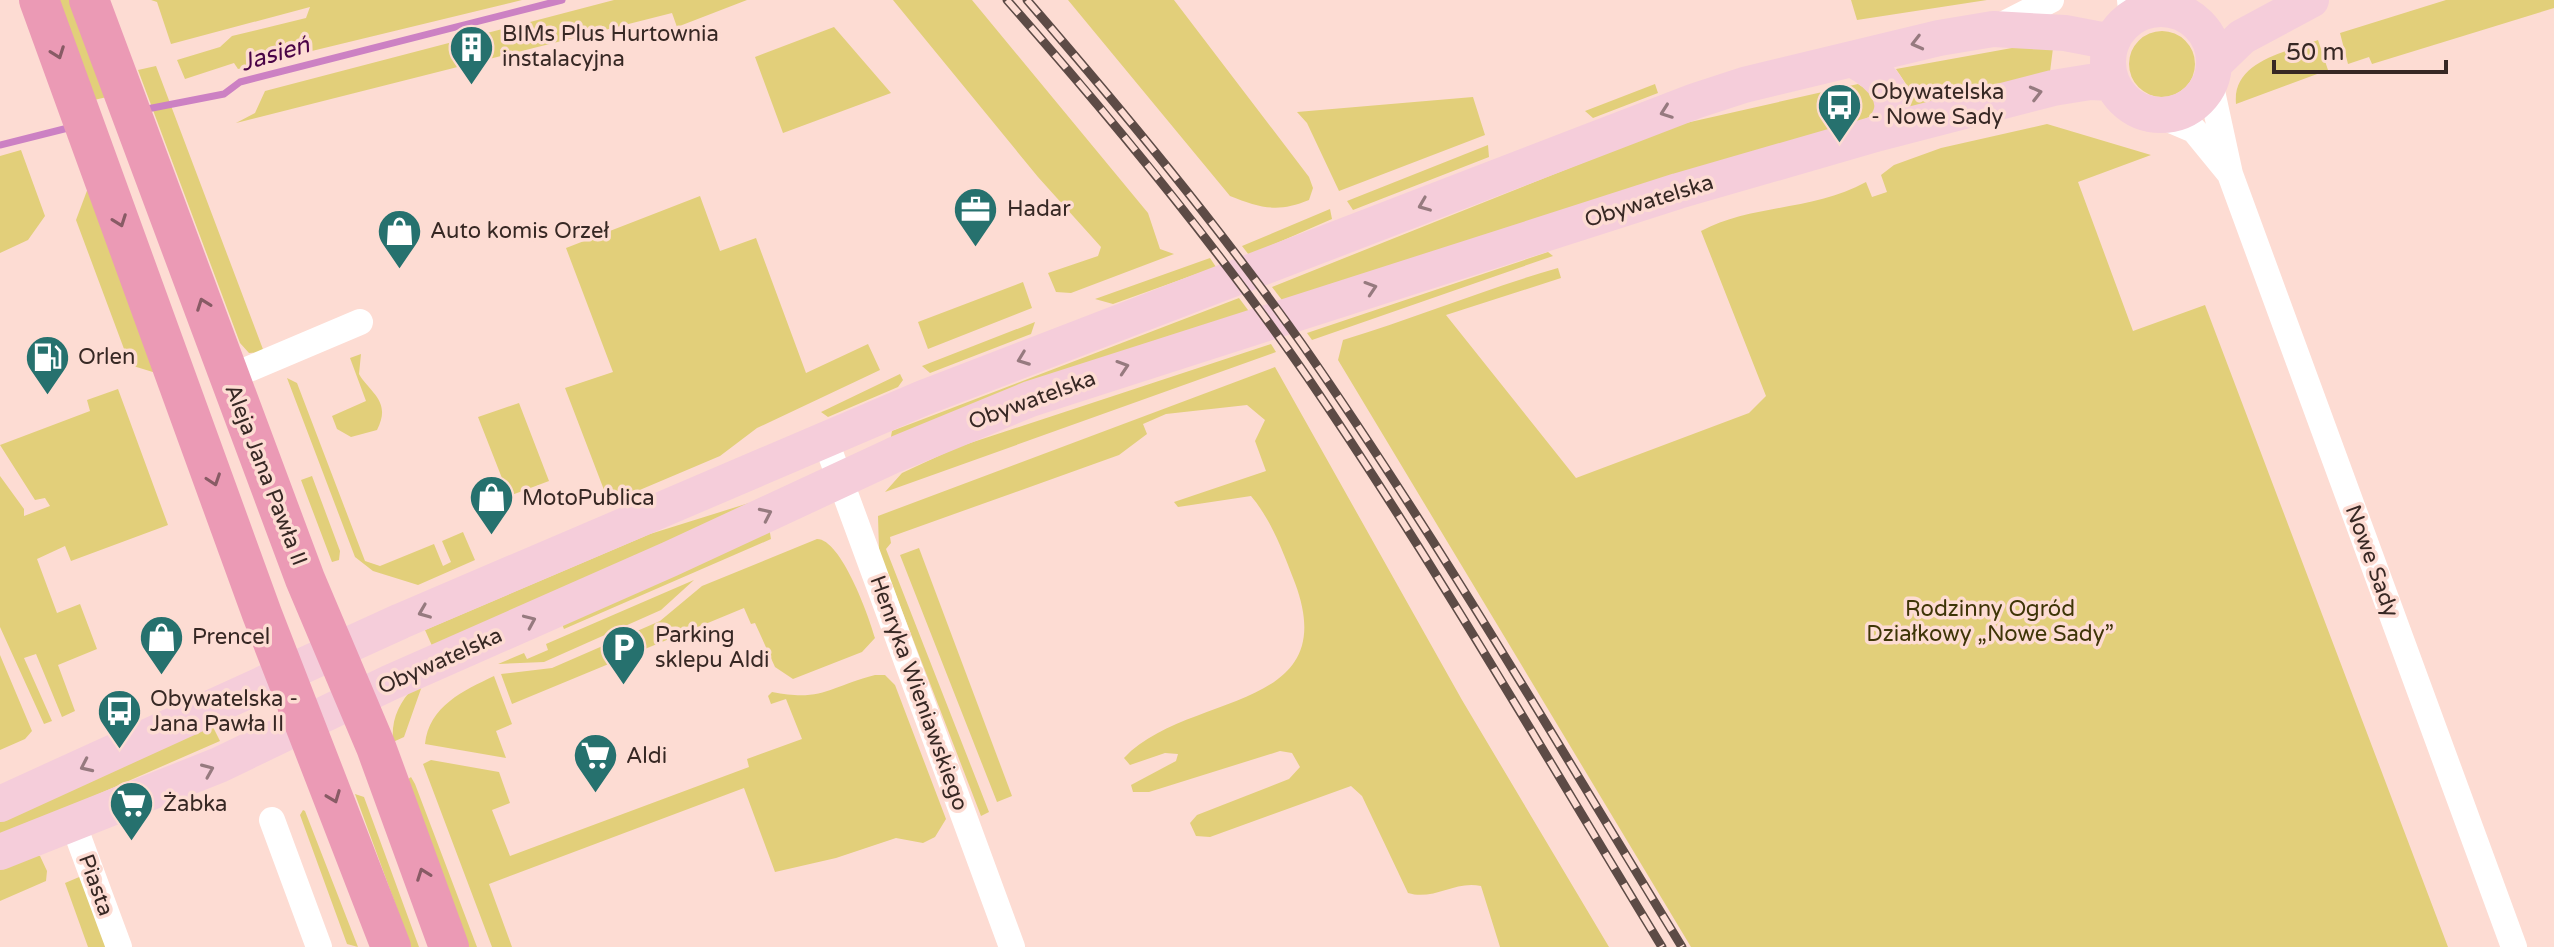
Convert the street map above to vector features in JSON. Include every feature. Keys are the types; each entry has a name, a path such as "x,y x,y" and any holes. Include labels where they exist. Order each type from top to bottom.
{"main road":[{"path":"39,0 285,676 391,947"},
{"name":"Aleja Jana Pawła II","path":"89,0 449,947"},
{"path":"2284,0 2177,11 2159,9 2125,20 2108,69 2112,83 2132,107 2161,116 2191,106 2212,73 2242,37 2311,0"},
{"path":"2177,11 2206,34 2212,73"},
{"name":"Obywatelska","path":"0,804 825,439 1589,140 1744,85 1852,59 1993,29 2065,33 2125,20"},
{"path":"1852,59 1881,77 1890,90 1891,115 1879,133"},
{"name":"Obywatelska","path":"0,852 159,791 963,425 1102,374 1678,191 1879,133 2053,88 2090,82 2112,83"}],"street":[{"name":"Obywatelska","path":"1993,29 2051,0"},
{"name":"Nowe Sady","path":"2212,73 2230,174 2514,947"},
{"name":"Nowe Sady","path":"2161,116 2194,130 2230,174"},
{"path":"230,377 360,322"},
{"name":"Henryka Wieniawskiego","path":"825,439 1012,947"},
{"path":"272,820 319,947"},
{"name":"Piasta","path":"73,823 119,947"}],"green space":[{"path":"58,0 70,0 107,97 94,100"},
{"path":"151,0 522,0 238,69 234,63 185,79 177,60 220,47 232,36 306,18 310,7 171,44 157,2"},
{"path":"614,0 747,0 677,27 672,13 236,123 255,113 265,91"},
{"path":"893,0 972,0 1148,213 1160,249 1174,254 1071,293 1056,292 1048,273 1098,256 1101,247 1038,177"},
{"path":"1068,0 1174,0 1309,177 1313,188 1309,200 1278,208 1251,204 1230,196"},
{"path":"1851,0 1987,0 1857,20"},
{"path":"2446,0 2554,0 2554,8 2372,64 2369,57 2348,64 2340,33"},
{"path":"834,27 891,93 783,133 755,57"},
{"path":"2162,31 2175,34 2185,41 2192,51 2195,64 2192,77 2185,87 2175,94 2162,97 2149,94 2139,87 2132,77 2129,64 2132,51 2139,41 2149,34"},
{"path":"2318,40 2328,70 2236,104 2237,89 2251,68"},
{"path":"2023,46 2053,48 2050,72 1910,114 1906,84 1896,69"},
{"path":"156,66 264,352 249,353 240,343 138,70"},
{"path":"1655,84 1658,93 1593,118 1585,111"},
{"path":"1858,84 1878,97 1873,115 1865,119 1285,304 1272,287 1677,125"},
{"path":"1473,97 1485,135 1339,191 1307,123 1297,112"},
{"name":"Rodzinny Ogród Działkowy „Nowe Sady”","path":"2047,124 2151,155 2078,182 2133,331 2205,305 2448,947 1691,947 1338,360 1343,340 1558,268 1561,278 1446,315 1576,478 1749,413 1766,396 1701,231 1741,216 1825,198 1866,182 1872,197 1887,192 1881,175 1894,165 1941,148"},
{"path":"1488,145 1489,157 1353,210 1347,201"},
{"path":"21,150 45,216 28,240 0,253 0,156"},
{"path":"88,188 156,373 130,365 76,220"},
{"path":"700,196 720,251 756,238 806,373 868,344 880,370 757,428 720,456 609,503 565,388 613,372 566,248"},
{"path":"1330,209 1332,219 1249,255 1242,246"},
{"path":"1548,252 1553,256 1312,340 1307,333"},
{"path":"1210,258 1216,267 1113,304 1095,299"},
{"path":"1023,282 1032,308 928,349 918,322"},
{"path":"1239,298 1251,314 890,442 892,431"},
{"path":"1035,322 1031,334 930,373 922,366"},
{"path":"1271,344 1276,352 885,492 902,473 958,447"},
{"path":"361,354 359,374 378,398 382,412 377,430 351,437 337,429 332,416 366,401 350,358"},
{"path":"1275,367 1462,700 1609,947 1500,947 1481,886 1462,886 1418,895 1408,893 1362,796 1351,786 1210,837 1196,836 1190,823 1197,815 1289,779 1300,767 1292,753 1280,751 1149,792 1133,792 1131,785 1176,761 1178,754 1165,753 1130,765 1124,758 1151,737 1252,694 1279,678 1298,656 1304,625 1295,583 1271,526 1251,496 1178,507 1174,502 1266,471 1255,441 1265,420 1247,405 1166,414 1143,424 1147,434 1119,455 890,537 891,543 886,549 989,812 981,816 879,551 878,516"},
{"path":"900,374 903,380 898,387 828,417 821,412"},
{"path":"287,378 297,383 365,561 380,566 434,544 443,566 451,562 442,541 463,532 475,560 418,585 373,571 355,557"},
{"path":"118,389 168,525 71,561 65,546 37,559 57,613 80,604 97,649 58,665 75,711 62,717 36,654 24,658 52,721 44,724 0,627 0,476 24,509 24,516 50,506 45,498 35,500 0,445 90,411 87,400"},
{"path":"519,403 549,481 509,496 478,417"},
{"path":"312,476 340,551 339,560 332,562 301,480"},
{"path":"749,503 751,507 433,648 425,630 650,534"},
{"path":"769,527 771,539 564,629 561,622"},
{"path":"817,539 826,542 835,551 860,597 875,638 862,652 793,679 775,667 755,623 751,624 744,608 512,704 501,674 552,668 660,621 702,586"},
{"path":"919,548 1012,796 997,802 900,555"},
{"path":"694,580 661,610 544,662 498,664 524,653 527,659 548,650 546,644"},
{"path":"0,655 32,731 25,739 0,750"},
{"path":"875,675 885,675 895,685 946,819 935,837 923,843 896,838 836,858 775,872 744,788 489,884 512,947 492,947 423,764 431,760 499,772 510,803 492,810 510,856 749,767 747,759 802,739 786,699 771,704 768,696 772,692 814,694"},
{"path":"494,676 512,724 496,731 506,758 425,744 433,719 449,701"},
{"path":"422,686 404,737 393,742 393,726 400,705 414,687"},
{"path":"211,723 220,741 0,837 0,818"},
{"path":"411,777 477,947 468,947 407,780"},
{"path":"355,794 364,797 419,947 411,947"},
{"path":"303,810 358,947 347,944 300,815"},
{"path":"32,855 40,856 47,871 46,881 0,901 0,867"},
{"path":"84,875 109,947 88,947 65,883"}],"waterway":[{"name":"Jasień","path":"142,110 224,94 240,82 562,0"},
{"name":"Jasień","path":"0,145 72,127"}],"railway":[{"path":"1007,0 1163,184 1308,378 1445,589 1662,947"},
{"path":"1027,0 1169,169 1302,344 1449,567 1682,947"}],"place":[{"name":"BIMs Plus Hurtownia instalacyjna","path":"471,86"},
{"name":"Obywatelska - Nowe Sady","path":"1840,144"},
{"name":"Hadar","path":"976,248"},
{"name":"Auto komis Orzeł","path":"399,270"},
{"name":"Orlen","path":"47,396"},
{"name":"MotoPublica","path":"491,537"},
{"name":"Prencel","path":"161,676"},
{"name":"Parking sklepu Aldi","path":"624,687"},
{"name":"Obywatelska - Jana Pawła II","path":"119,751"},
{"name":"Aldi","path":"595,795"},
{"name":"Żabka","path":"132,843"}]}
